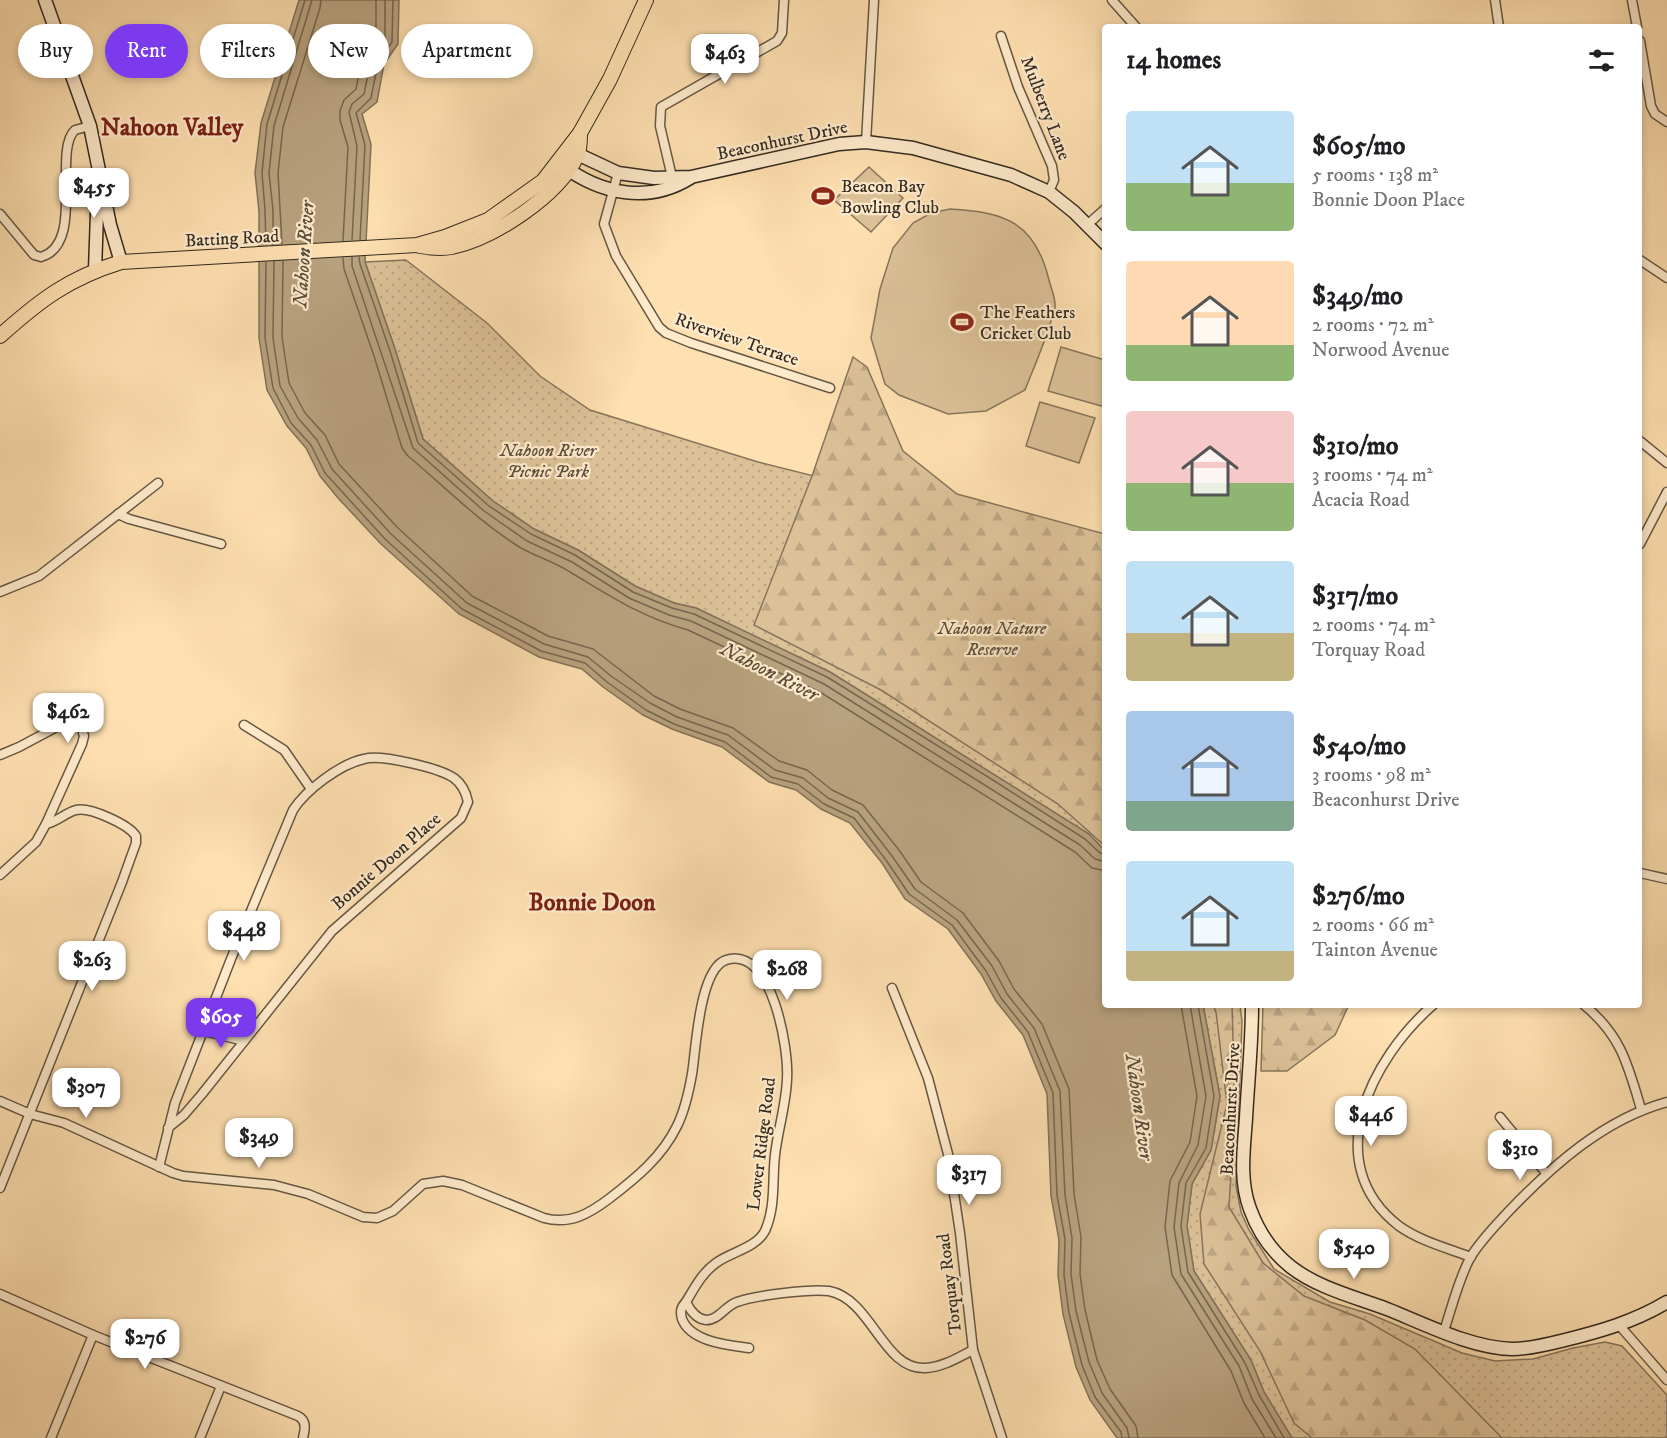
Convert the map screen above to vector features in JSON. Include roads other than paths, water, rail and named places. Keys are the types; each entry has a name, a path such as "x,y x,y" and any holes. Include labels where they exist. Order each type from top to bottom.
{"main road":[{"name":"Batting Road","path":"0,336 42,299 71,281 120,262 417,245 488,220 563,166 610,79 646,0"}],"street":[{"path":"45,0 90,126 120,262"},
{"path":"672,177 660,126 661,107 777,40 782,33 784,0"},
{"path":"866,142 874,0"},
{"path":"1112,0 1133,24"},
{"path":"1495,0 1499,24"},
{"path":"1632,0 1636,24"},
{"name":"Mulberry Lane","path":"1001,36 1018,87 1053,166 1054,180 1049,192"},
{"path":"1642,53 1651,106 1655,114 1667,122"},
{"path":"0,215 34,255 41,257 52,252 58,243 65,216 67,140 75,130 90,126"},
{"name":"Beaconhurst Drive","path":"572,152 618,173 642,178 691,177 822,147 866,142 913,148 1011,175 1049,192 1102,240"},
{"path":"95,270 99,166"},
{"name":"Beaconhurst Drive","path":"563,166 590,182 613,191 661,191 677,186 691,177"},
{"name":"Riverview Terrace","path":"618,173 604,224 616,256 659,327 666,333 691,343 830,388"},
{"path":"1087,225 1102,212"},
{"path":"1642,261 1667,278"},
{"path":"1642,443 1667,463"},
{"path":"0,592 39,576 158,483"},
{"path":"1642,540 1667,492"},
{"path":"118,514 220,544"},
{"path":"0,755 64,723 74,722 81,726 84,736 36,842 0,875"},
{"path":"244,724 284,750 310,789"},
{"name":"Bonnie Doon Place","path":"159,1167 168,1128 175,1103 292,810 310,789 356,761 365,758 382,758 402,762 453,778 461,785 468,801 461,818 332,931 184,1115 168,1128"},
{"path":"0,1188 136,843 136,836 132,831 108,818 86,811 77,810 56,822 46,824"},
{"path":"1642,873 1667,879"},
{"name":"Lower Ridge Road","path":"159,1167 183,1176 274,1185 308,1194 363,1217 382,1217 393,1211 418,1188 437,1180 462,1185 551,1220 570,1221 604,1203 642,1172 671,1139 682,1116 687,1098 707,984 721,963 726,960 745,961 756,967 770,988 781,1028 787,1066 786,1092 775,1155 772,1205 769,1219 761,1236 753,1243 718,1261 700,1279 686,1302"},
{"name":"Torquay Road","path":"892,988 928,1078 948,1154 974,1350 1002,1438"},
{"name":"Beaconhurst Drive","path":"1252,1008 1243,1173 1248,1205 1259,1230 1278,1254 1304,1276 1478,1343 1512,1349 1538,1346 1619,1325 1636,1319 1667,1302"},
{"path":"1430,1008 1396,1044 1372,1086 1360,1117 1358,1157 1371,1195 1391,1219 1413,1234 1471,1257"},
{"path":"1587,1008 1604,1024 1620,1047 1641,1109"},
{"path":"204,1031 244,1041"},
{"path":"0,1101 30,1114 64,1123 159,1167"},
{"path":"1444,1331 1471,1257 1494,1227 1546,1173 1613,1124 1641,1109 1667,1102"},
{"path":"1500,1117 1546,1173"},
{"path":"750,1348 718,1342 691,1331 684,1323 681,1314 682,1307 686,1302 695,1315 708,1320 717,1317 731,1305 747,1300 829,1291 839,1293 850,1300 907,1365 919,1368 936,1366 974,1350"},
{"path":"0,1294 93,1335 302,1418 305,1426 303,1438"},
{"path":"1619,1325 1667,1380"},
{"path":"51,1438 93,1335"},
{"path":"200,1438 221,1386"}],"water":[{"name":"Nahoon River","path":"299,0 399,0 398,44 389,57 389,24 308,24 308,78 381,78 377,102 362,114 371,144 365,262 423,439 493,501 534,529 578,550 635,586 674,603 696,608 830,672 1089,834 1102,848 1102,1008 1204,1008 1220,1096 1211,1150 1192,1184 1187,1226 1194,1271 1251,1360 1264,1392 1292,1438 1117,1438 1090,1400 1076,1367 1063,1314 1058,1275 1059,1240 1051,1196 1047,1094 1023,1035 996,1001 981,974 948,929 905,899 882,863 850,823 821,809 796,790 769,782 722,747 672,729 643,715 582,669 539,657 459,614 381,544 338,498 320,476 306,448 287,426 267,390 259,338 259,211 255,173 261,123 275,78 296,78 296,24 292,24"}],"place":[{"name":"Beacon Bay Bowling Club","path":"823,196"},
{"name":"The Feathers Cricket Club","path":"962,322"}],"district":[{"name":"Nahoon Valley","path":"172,127"},
{"name":"Bonnie Doon","path":"592,902"}],"park label":[{"name":"Nahoon River Picnic Park","path":"548,460"},
{"name":"Nahoon Nature Reserve","path":"992,638"}]}
